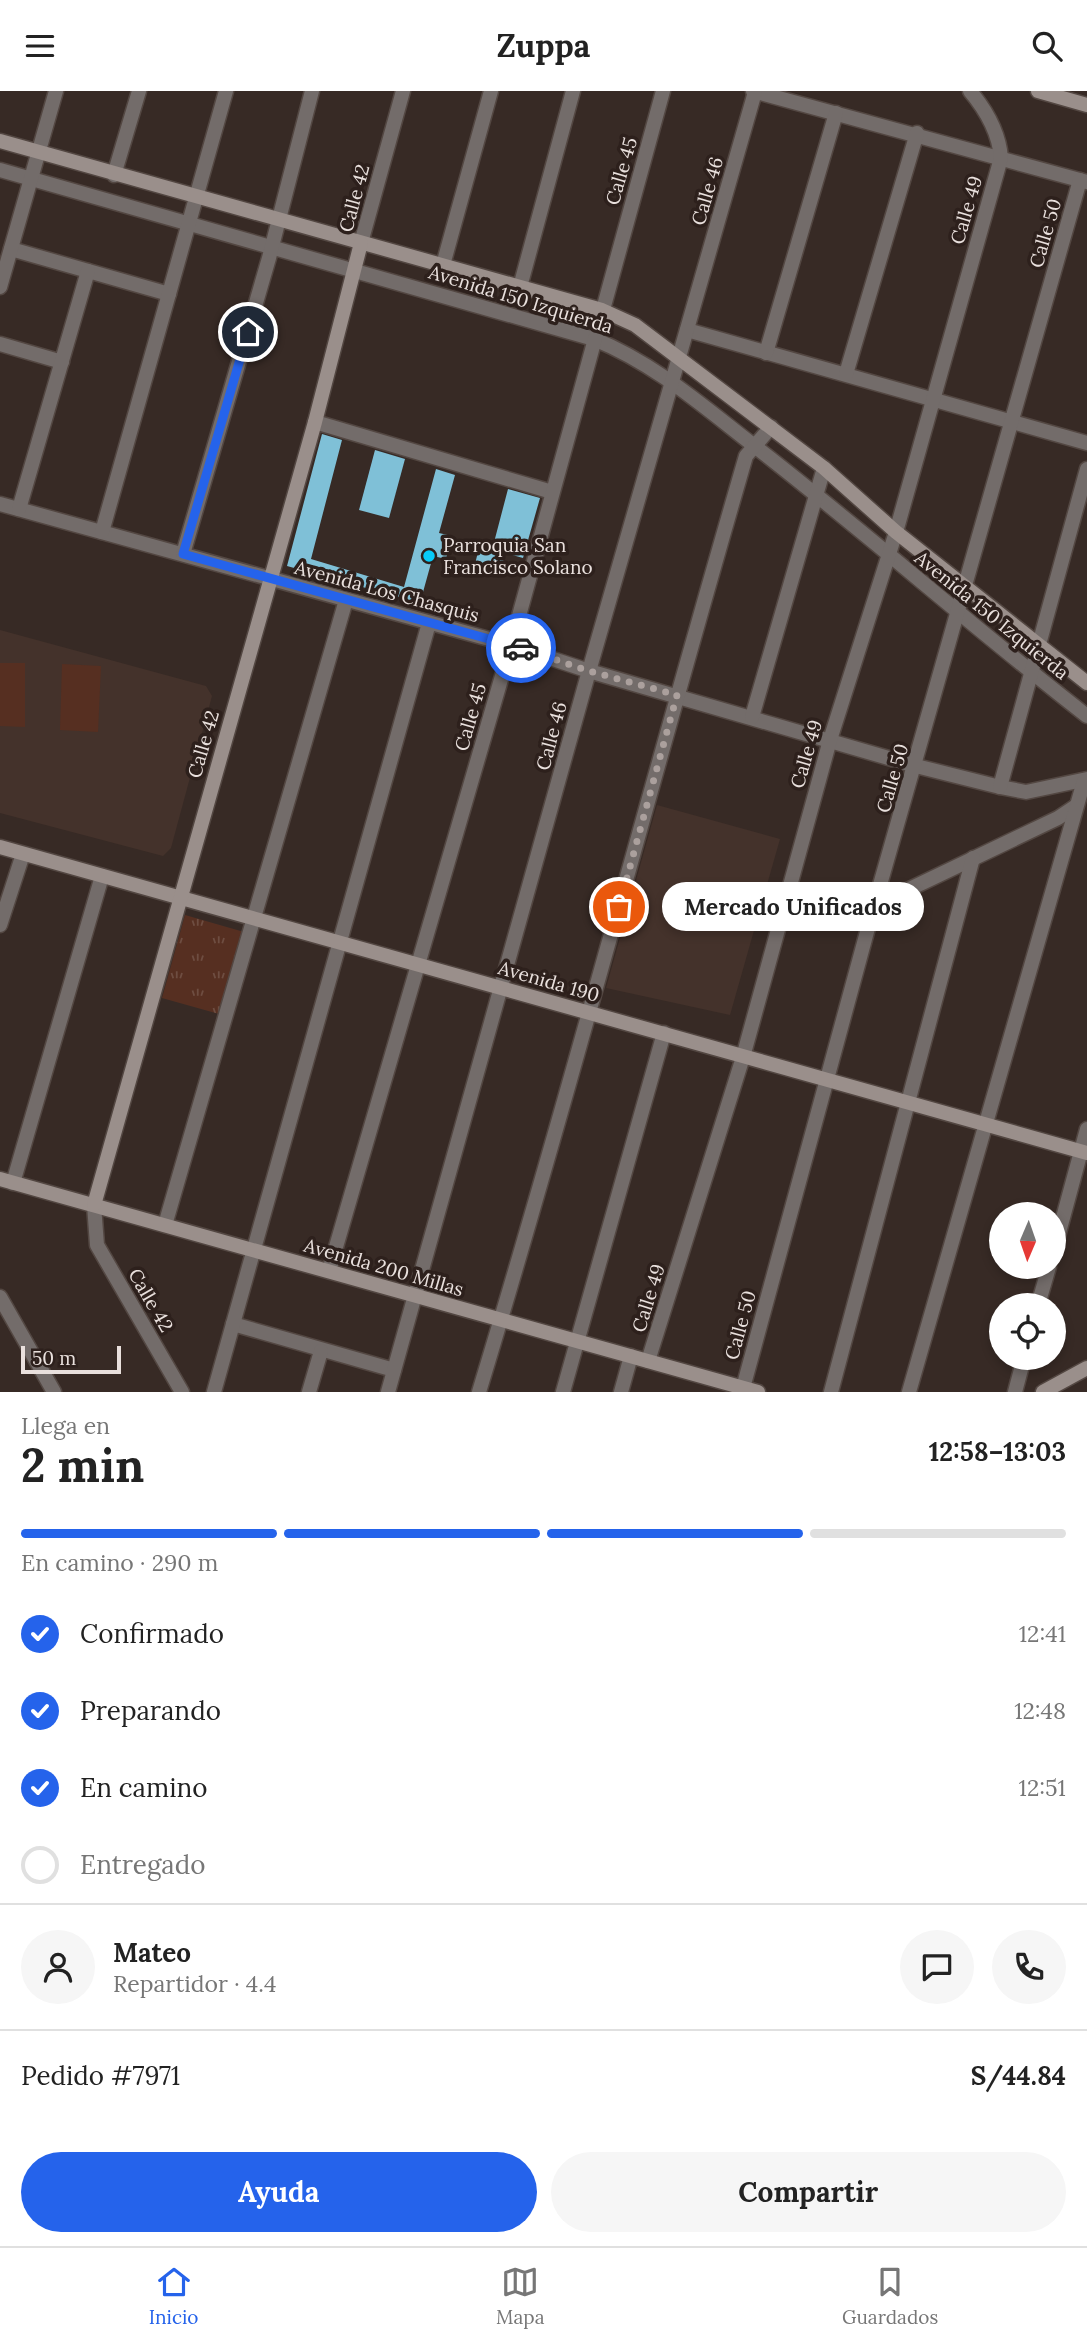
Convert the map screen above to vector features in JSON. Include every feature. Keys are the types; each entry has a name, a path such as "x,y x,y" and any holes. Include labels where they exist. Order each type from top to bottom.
{"street":[{"path":"0,287 55,91"},
{"path":"114,174 139,91"},
{"path":"102,532 226,91"},
{"path":"183,554 272,247 312,91"},
{"name":"Calle 42","path":"182,1392 97,1245 94,1205 315,422 403,91"},
{"path":"443,265 491,91"},
{"path":"520,287 573,91"},
{"name":"Calle 45","path":"329,1271 420,965 663,91"},
{"path":"754,91 917,133 1084,181"},
{"name":"Calle 46","path":"388,1392 754,91"},
{"path":"970,91 985,110 1000,146 1001,158"},
{"path":"1038,91 1061,94 1087,105"},
{"path":"766,353 836,113"},
{"path":"846,374 917,133"},
{"name":"Avenida 150 Izquierda","path":"0,141 602,310 635,325 824,468 896,532 1087,683"},
{"name":"Calle 49","path":"648,1361 743,1057 830,740 896,532 1001,158"},
{"name":"Avenida 150 Izquierda","path":"0,170 188,226 354,269 594,339 625,352 673,383 817,494 957,613 1087,716"},
{"name":"Calle 50","path":"743,1388 874,906 916,766 1011,422 1084,181"},
{"path":"11,249 169,294"},
{"path":"19,509 88,271"},
{"path":"687,330 1087,443"},
{"path":"0,344 62,362"},
{"path":"315,422 552,492"},
{"path":"479,1392 590,1012 746,456 771,427"},
{"path":"752,717 824,468"},
{"path":"1000,787 1087,469"},
{"name":"Avenida Los Chasquis","path":"0,504 510,645 589,671 916,766 1026,792 1085,780"},
{"path":"165,1226 346,600"},
{"path":"214,1392 429,622"},
{"path":"908,1392 1085,780"},
{"path":"874,906 1058,818 1076,806"},
{"name":"Avenida 190","path":"0,847 1084,1152"},
{"path":"0,925 23,854"},
{"path":"831,1392 973,858"},
{"path":"7,1181 102,876"},
{"path":"563,1392 664,1033"},
{"path":"1066,1211 1084,1152 1087,1129"},
{"name":"Avenida 200 Millas","path":"7,1181 758,1392"},
{"path":"0,1297 54,1392"},
{"path":"233,1324 394,1370"},
{"path":"309,1392 321,1351"},
{"name":"Calle 49","path":"621,1392 631,1356"},
{"path":"1042,1392 1087,1368"},
{"path":"1014,1392 1020,1370"}],"shaded area":[{"path":"0,630 206,686 212,696 171,848 163,856 0,813"},
{"path":"657,805 780,839 730,1015 606,988"}],"green space":[{"path":"0,663 25,663 25,727 0,726"},
{"path":"62,664 101,666 98,732 60,730"},
{"path":"185,915 244,932 219,1014 162,998"}],"building":[{"path":"322,434 342,440 311,559 404,587 436,469 455,475 439,533 452,536 446,559 433,556 420,603 287,566"},
{"path":"375,450 405,459 389,518 359,510"},
{"path":"508,489 540,498 523,558 505,553 502,566 490,562 487,572 474,568 478,552 482,553 484,548 492,550"}],"way so far":[{"path":"521,648 589,671 677,695 619,907"}],"place":[{"name":"Parroquia San Francisco Solano","path":"429,556"},
{"name":"Mercado Unificados","path":"619,907"}],"route":[{"path":"248,332 183,554 521,648"}]}
